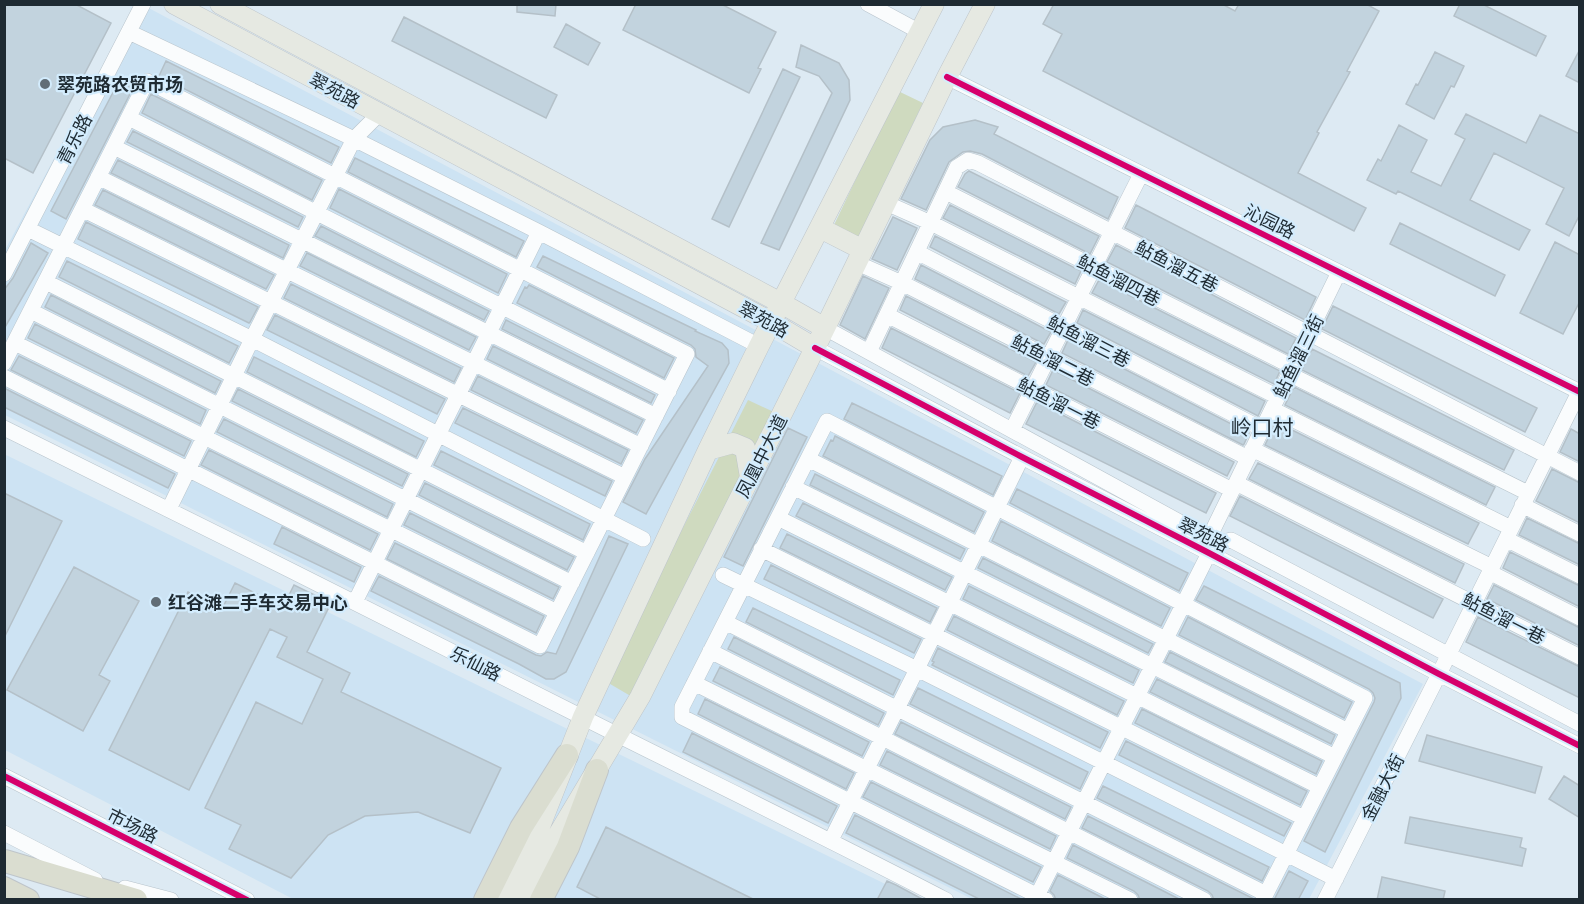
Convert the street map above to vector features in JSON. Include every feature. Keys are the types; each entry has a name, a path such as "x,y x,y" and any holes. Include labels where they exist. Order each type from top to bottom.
{"highway":[{"path":"485,900 521,828 567,755"},
{"path":"541,900 568,847 597,770"},
{"path":"5,861 82,900"},
{"path":"5,861 136,900"},
{"path":"4,888 28,900"}],"main road":[{"name":"翠苑路","path":"174,4 771,322 815,348"},
{"name":"翠苑路","path":"220,4 825,328"},
{"path":"503,900 537,834 583,717 708,450 934,4"},
{"name":"凤凰中大道","path":"524,900 553,843 640,697 985,4"},
{"path":"820,228 860,256"},
{"path":"708,450 733,443 745,448 750,477"}],"street":[{"name":"青乐路","path":"4,274 143,4"},
{"path":"868,4 920,32"},
{"path":"129,32 354,139 759,346"},
{"name":"沁园路","path":"947,77 1579,391"},
{"path":"4,363 147,81 687,354 540,646 4,377"},
{"path":"168,509 354,139 380,113"},
{"path":"129,118 669,391"},
{"path":"114,147 656,416"},
{"name":"鲇鱼溜五巷","path":"869,352 957,167 968,160 978,163 1580,473"},
{"path":"1012,430 1141,174"},
{"path":"98,177 641,447"},
{"name":"鲇鱼溜四巷","path":"946,192 1291,370 1525,499 1580,534"},
{"path":"886,203 1079,297 1275,403 1580,576"},
{"path":"82,209 625,477"},
{"path":"27,229 252,339 643,538"},
{"path":"355,602 539,232"},
{"name":"鲇鱼溜三巷","path":"917,252 1262,429"},
{"name":"鲇鱼溜二巷","path":"860,256 902,284 1490,570 1580,618"},
{"name":"鲇鱼溜三街","path":"1040,898 1054,862 1183,604 1234,486 1339,272"},
{"path":"46,282 587,553"},
{"path":"31,311 572,583"},
{"name":"鲇鱼溜一巷","path":"887,315 1580,657"},
{"name":"翠苑路","path":"825,328 1012,430 1209,545 1439,674 1580,746"},
{"path":"15,343 557,612"},
{"name":"翠苑路","path":"815,348 1022,457 1209,545 1231,540 1580,724"},
{"name":"金融大街","path":"1325,900 1579,391"},
{"path":"725,622 1084,802 1264,897 1365,698 826,421 693,683 682,707 682,717 1040,898"},
{"name":"乐仙路","path":"4,428 831,840 946,900"},
{"path":"831,840 1022,457"},
{"path":"808,459 1348,731"},
{"path":"793,488 1335,757"},
{"path":"778,518 1320,787"},
{"path":"762,549 1304,818"},
{"path":"723,575 917,669 1336,879"},
{"path":"710,651 1204,900"},
{"path":"693,683 1130,900"},
{"name":"市场路","path":"4,776 248,900"},
{"path":"4,833 95,880 171,900"}],"shaded area":[{"path":"136,5 143,5 1423,684 1309,899 972,899 5,415 4,252"},
{"name":"红谷滩二手车交易中心","path":"4,454 916,899 293,899 5,750"}],"green space":[{"path":"898,91 923,103 859,237 834,225"},
{"path":"748,400 776,413 634,698 605,681"}],"building":[{"name":"翠苑路农贸市场","path":"4,4 75,4 111,23 33,173 4,158"},
{"path":"517,4 556,4 555,16 517,12"},
{"path":"636,4 721,4 776,32 758,68 761,69 749,93 623,30"},
{"path":"1054,4 1222,4 1235,11 1239,4 1366,4 1379,11 1298,173 1366,208 1354,231 1043,71 1062,34 1043,24"},
{"path":"1460,4 1482,4 1546,36 1536,56 1454,16"},
{"path":"404,17 557,95 546,118 392,41"},
{"path":"566,24 600,43 588,65 554,47"},
{"path":"801,45 839,63 849,80 850,100 779,250 761,243 832,93 819,76 796,67"},
{"path":"1580,49 1580,83 1566,76"},
{"path":"1435,52 1464,66 1434,119 1406,104"},
{"path":"166,61 339,147 331,163 159,76"},
{"path":"783,69 800,77 729,227 712,219"},
{"path":"119,81 133,88 66,219 51,211"},
{"path":"151,94 322,180 312,200 142,113"},
{"path":"1466,114 1526,143 1540,115 1580,134 1580,214 1569,236 1546,224 1564,188 1494,153 1470,200 1530,230 1519,250 1398,191 1396,194 1367,180 1378,159 1381,161 1399,125 1427,140 1411,172 1441,186 1465,139 1455,134"},
{"path":"975,120 998,127 994,134 1118,197 1108,219 982,154 970,151 963,152 949,162 926,210 901,199 930,140 943,127"},
{"path":"133,131 303,217 298,227 127,142"},
{"path":"355,158 524,241 516,257 348,172"},
{"path":"118,160 289,245 283,258 111,173"},
{"path":"969,171 1099,236 1090,254 958,187"},
{"path":"339,189 507,274 498,293 330,208"},
{"path":"103,190 274,275 266,289 95,205"},
{"path":"950,205 1081,271 1075,284 943,218"},
{"path":"1136,205 1316,297 1305,320 1125,228"},
{"path":"893,217 917,228 897,270 872,259"},
{"path":"86,222 258,307 250,322 78,239"},
{"path":"1400,223 1505,275 1495,296 1390,244"},
{"path":"321,226 489,311 484,320 315,236"},
{"path":"935,236 1066,302 1059,314 930,247"},
{"path":"1555,242 1580,255 1580,301 1563,334 1520,313"},
{"path":"31,243 48,253 4,329 4,290 13,278"},
{"path":"1116,245 1296,338 1288,354 1107,262"},
{"path":"307,253 476,337 469,350 300,266"},
{"path":"543,256 722,343 728,350 729,363 646,514 623,502 645,459 708,366 696,357 695,349 691,345 537,267"},
{"path":"67,261 238,346 229,363 59,277"},
{"path":"921,265 1051,332 1044,344 915,279"},
{"path":"863,276 889,288 865,339 840,325"},
{"path":"1099,280 1280,371 1274,384 1092,293"},
{"path":"291,284 461,368 454,382 284,298"},
{"path":"529,285 674,358 664,378 517,303 525,287"},
{"path":"51,295 221,381 215,393 45,307"},
{"path":"906,296 1036,362 1028,376 900,310"},
{"path":"1333,306 1537,408 1525,432 1322,329"},
{"path":"1083,310 1265,401 1258,416 1077,323"},
{"path":"275,315 445,399 437,414 267,330"},
{"path":"506,320 655,395 651,403 502,329"},
{"path":"35,324 206,410 200,424 28,338"},
{"path":"891,328 1020,393 1010,413 882,348"},
{"path":"1068,340 1249,433 1244,444 1062,353"},
{"path":"493,346 643,420 636,433 487,359"},
{"path":"1312,349 1514,450 1504,470 1302,370"},
{"path":"19,356 191,441 184,456 11,370"},
{"path":"254,357 424,441 416,457 247,372"},
{"path":"1053,370 1234,462 1227,476 1046,385"},
{"path":"478,376 628,450 621,464 471,390"},
{"path":"1294,387 1495,487 1486,505 1285,405"},
{"path":"4,388 175,474 168,488 4,407"},
{"path":"238,389 408,474 402,486 232,401"},
{"path":"1037,402 1216,493 1206,513 1026,424"},
{"path":"852,403 1002,476 993,495 844,419"},
{"path":"463,408 612,481 605,496 455,423"},
{"path":"224,419 393,504 387,517 217,432"},
{"path":"1276,422 1479,523 1468,544 1265,445"},
{"path":"788,428 807,437 743,566 724,557"},
{"path":"1571,429 1580,434 1580,462 1560,452"},
{"path":"835,436 984,512 974,532 823,456"},
{"path":"209,450 378,534 370,550 201,465"},
{"path":"441,451 590,524 583,540 434,465"},
{"path":"1258,463 1464,564 1455,583 1249,479"},
{"path":"1552,469 1580,483 1580,523 1536,501"},
{"path":"815,474 965,549 960,559 810,485"},
{"path":"425,483 574,557 567,570 419,495"},
{"path":"1017,489 1188,573 1179,591 1010,503"},
{"path":"4,493 62,521 4,638"},
{"path":"1240,496 1443,599 1433,618 1230,516"},
{"path":"803,503 952,577 945,590 796,516"},
{"path":"410,513 559,587 553,599 404,525"},
{"path":"1527,518 1580,544 1580,565 1519,535"},
{"path":"1001,521 1170,608 1161,626 992,541"},
{"path":"282,527 361,567 354,582 274,544"},
{"path":"787,534 937,608 930,622 780,548"},
{"path":"609,536 628,544 566,672 554,679 546,679 371,591 379,576 536,655 541,656 547,652 556,654"},
{"path":"395,543 544,616 536,633 387,559"},
{"path":"1510,552 1580,586 1580,607 1503,568"},
{"path":"983,558 1153,644 1148,653 978,568"},
{"path":"771,565 921,639 914,653 764,579"},
{"path":"74,567 139,601 99,675 110,681 83,731 7,690"},
{"path":"235,583 283,607 294,585 331,603 307,652 350,673 341,692 501,768 470,833 418,812 365,816 328,835 291,878 229,849 241,825 205,808 256,702 302,724 323,679 277,657 287,637 270,629 189,790 109,750 188,592 222,609"},
{"path":"1494,585 1580,628 1580,646 1487,599"},
{"path":"969,586 1139,670 1133,683 963,599"},
{"path":"1204,586 1400,683 1401,698 1325,852 1304,841 1374,702 1373,693 1196,600"},
{"path":"753,608 900,680 893,695 746,622"},
{"path":"954,616 1124,701 1117,715 947,630"},
{"path":"1188,617 1352,702 1344,718 1179,635"},
{"path":"1478,617 1580,667 1580,698 1466,642"},
{"path":"734,637 884,713 878,725 728,649"},
{"path":"938,648 1108,732 1100,748 932,665"},
{"path":"1170,652 1335,735 1331,744 1165,662"},
{"path":"720,667 869,742 862,756 713,681"},
{"path":"1157,679 1322,761 1316,774 1150,692"},
{"path":"918,688 1088,772 1080,789 910,704"},
{"path":"705,699 854,773 846,789 698,714"},
{"path":"1142,709 1307,791 1300,805 1135,723"},
{"path":"901,722 1071,807 1065,819 895,734"},
{"path":"692,733 837,806 828,823 683,752"},
{"path":"1427,735 1542,767 1535,793 1419,761"},
{"path":"1126,741 1291,823 1284,836 1119,755"},
{"path":"887,751 1056,836 1050,849 880,765"},
{"path":"1564,776 1580,786 1580,818 1549,799"},
{"path":"871,782 1041,867 1033,882 863,797"},
{"path":"1103,786 1269,867 1262,881 1097,798"},
{"path":"855,815 1023,900 981,900 846,833"},
{"path":"1088,816 1254,899 1214,900 1208,891 1082,828"},
{"path":"1410,817 1522,838 1520,847 1526,849 1522,866 1405,843"},
{"path":"606,827 755,900 602,900 577,887"},
{"path":"1073,845 1181,900 1140,900 1134,891 1067,858"},
{"path":"1289,871 1308,881 1298,900 1274,900"},
{"path":"1058,875 1107,900 1056,900 1050,891"},
{"path":"1382,877 1445,891 1443,900 1377,900"},
{"path":"887,881 896,885 924,900 877,900"}],"cycle path":[{"path":"947,77 1580,392"},
{"path":"815,348 1580,746"},
{"path":"4,776 247,900"}],"place":[{"name":"翠苑路农贸市场","path":"45,84"},
{"name":"红谷滩二手车交易中心","path":"156,602"}],"district":[{"name":"岭口村","path":"1262,427"}]}
